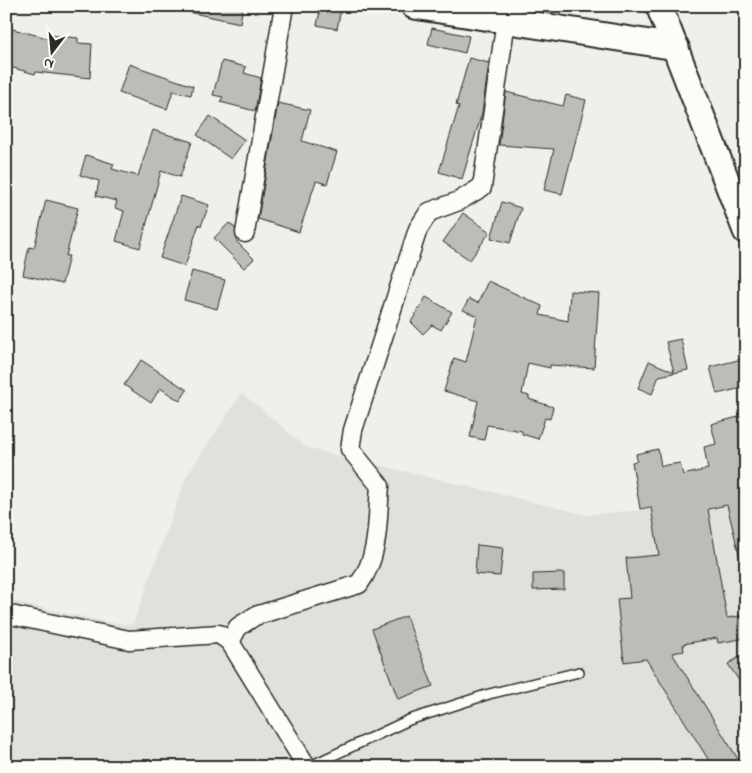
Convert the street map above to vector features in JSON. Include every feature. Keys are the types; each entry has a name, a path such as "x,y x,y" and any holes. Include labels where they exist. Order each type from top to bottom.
{"street":[{"path":"245,233 284,6"},
{"path":"414,6 676,47"},
{"path":"660,6 744,221"},
{"path":"230,642 238,626 255,616 359,584 370,570 375,552 380,486 350,449 353,430 418,229 429,212 459,201 482,187 506,20"},
{"path":"6,614 129,640 175,639 204,634 219,634 230,642 307,767"}],"lane":[{"path":"307,767 409,720 489,694 579,672"}],"shaded area":[{"path":"242,393 307,448 587,515 746,500 746,767 6,767 6,600 110,623 133,624 186,477"}],"building":[{"path":"189,6 243,6 240,23 188,12"},
{"path":"321,6 341,9 337,29 317,25"},
{"path":"9,28 47,38 48,35 78,38 78,43 92,44 90,78 36,72 35,74 6,66 6,38"},
{"path":"432,28 469,36 465,53 428,44"},
{"path":"469,58 489,63 482,113 462,179 439,172 459,106 456,105"},
{"path":"222,61 246,67 244,73 261,78 255,111 220,102 223,97 213,95"},
{"path":"129,64 193,86 191,95 173,91 167,109 119,93"},
{"path":"506,92 563,106 566,95 586,100 562,194 544,190 554,149 499,145"},
{"path":"278,103 310,110 302,141 337,152 327,184 316,181 299,232 258,219"},
{"path":"210,116 245,140 231,159 197,135"},
{"path":"153,130 192,142 180,177 161,171 140,248 116,241 124,211 115,208 117,201 96,196 99,181 80,175 86,155 114,164 112,169 138,176"},
{"path":"181,196 209,205 201,226 199,224 185,266 160,258"},
{"path":"46,200 78,208 66,256 69,256 62,284 23,275 29,247 34,248"},
{"path":"502,202 521,208 510,243 491,238"},
{"path":"463,213 490,232 470,260 443,242"},
{"path":"229,223 235,228 237,242 254,259 244,268 214,238"},
{"path":"192,271 225,280 217,309 184,300"},
{"path":"488,281 542,306 540,315 568,321 570,291 599,293 594,368 550,365 550,368 528,363 522,394 529,396 529,399 553,407 550,419 545,418 538,439 522,434 522,431 487,425 484,440 470,437 478,401 444,391 454,358 466,362 477,316 463,310 469,299 478,303"},
{"path":"426,297 452,312 441,330 432,325 423,334 411,322"},
{"path":"681,339 688,370 659,376 652,394 638,388 649,361 674,372 666,342"},
{"path":"746,358 746,387 717,394 710,367"},
{"path":"141,360 187,390 180,401 160,388 151,403 124,385"},
{"path":"746,415 746,562 741,562 727,505 708,509 727,618 746,615 746,638 718,643 717,638 683,644 684,651 672,653 743,767 713,767 646,659 624,662 617,599 630,598 626,558 659,555 651,507 640,509 632,462 637,461 636,454 658,449 661,466 680,463 683,475 708,469 704,447 716,444 711,424"},
{"path":"477,545 503,548 500,576 475,574"},
{"path":"564,573 564,589 533,590 533,574"},
{"path":"406,616 433,686 398,699 372,629"},
{"path":"746,653 746,691 728,664"}]}
